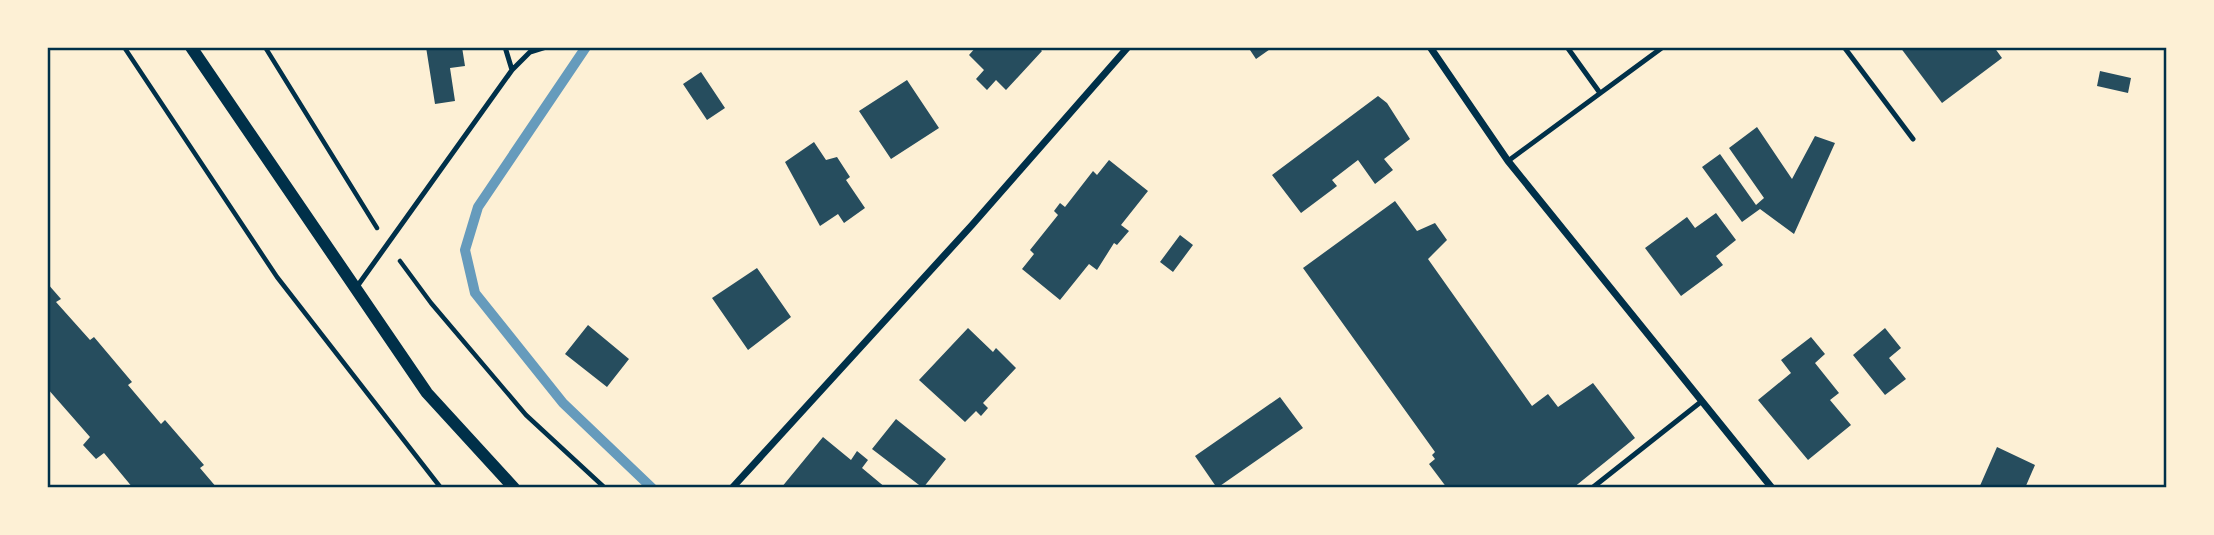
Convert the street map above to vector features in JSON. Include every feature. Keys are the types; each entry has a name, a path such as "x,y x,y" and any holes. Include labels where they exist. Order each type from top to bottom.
{"street":[{"path":"191,47 354,291 427,393 514,488"},
{"path":"732,488 1128,47"},
{"path":"1430,47 1508,161 1772,488"}],"lane":[{"path":"505,47 512,70"},
{"path":"354,291 512,70 530,52 546,47"},
{"path":"1567,47 1600,93"},
{"path":"1508,161 1664,47"},
{"path":"1844,47 1913,139"},
{"path":"1592,488 1702,401"}],"path":[{"path":"124,47 277,276 441,488"},
{"path":"265,47 358,203 431,303 526,415 605,488"}],"building":[{"path":"426,47 462,47 465,66 450,68 455,101 435,104"},
{"path":"976,47 1038,47 1042,51 1006,90 996,80 987,90 976,79 984,70 969,55"},
{"path":"1248,47 1273,47 1256,59"},
{"path":"1900,47 1994,47 2002,58 1942,103"},
{"path":"2100,71 2131,78 2128,93 2097,86"},
{"path":"701,72 725,108 707,120 683,84"},
{"path":"907,80 939,128 891,159 859,111"},
{"path":"1378,96 1387,103 1410,139 1384,159 1393,170 1375,184 1358,160 1332,180 1337,186 1301,213 1272,175"},
{"path":"1757,127 1792,179 1815,136 1835,143 1794,234 1760,209 1742,222 1702,167 1720,154 1756,205 1764,198 1729,148"},
{"path":"814,142 826,160 837,157 850,177 846,180 865,208 844,223 838,214 820,226 785,162"},
{"path":"1109,160 1148,191 1121,225 1129,231 1117,245 1114,243 1097,270 1089,264 1060,300 1022,269 1034,254 1030,250 1058,215 1054,211 1060,203 1065,207 1093,171 1097,175"},
{"path":"1395,201 1417,231 1435,223 1447,240 1428,259 1532,406 1548,394 1558,407 1593,383 1635,438 1573,488 1447,488 1429,464 1435,459 1432,455 1435,452 1303,268"},
{"path":"1716,213 1736,240 1716,256 1723,265 1681,296 1645,248 1687,217 1695,228"},
{"path":"1180,235 1193,245 1173,272 1160,262"},
{"path":"757,268 791,317 748,350 712,298"},
{"path":"47,283 61,299 56,302 90,340 94,337 132,382 128,385 161,424 165,420 204,465 200,468 217,488 133,488 104,453 96,459 83,445 90,437 47,388"},
{"path":"588,325 629,359 607,387 565,354"},
{"path":"968,328 993,352 996,348 1016,368 983,403 988,408 981,416 976,411 965,422 919,380"},
{"path":"1885,328 1901,348 1889,358 1906,379 1885,395 1853,355"},
{"path":"1811,337 1825,354 1815,363 1839,393 1830,400 1851,425 1808,460 1758,400 1791,373 1781,360"},
{"path":"1280,397 1303,428 1217,488 1195,456"},
{"path":"896,419 946,459 923,488 872,449"},
{"path":"823,437 851,460 857,451 868,460 862,468 886,488 781,488"},
{"path":"1997,447 2035,465 2025,488 1979,488"}],"waterway":[{"path":"586,47 478,207 465,250 475,293 563,403 652,488"}]}
